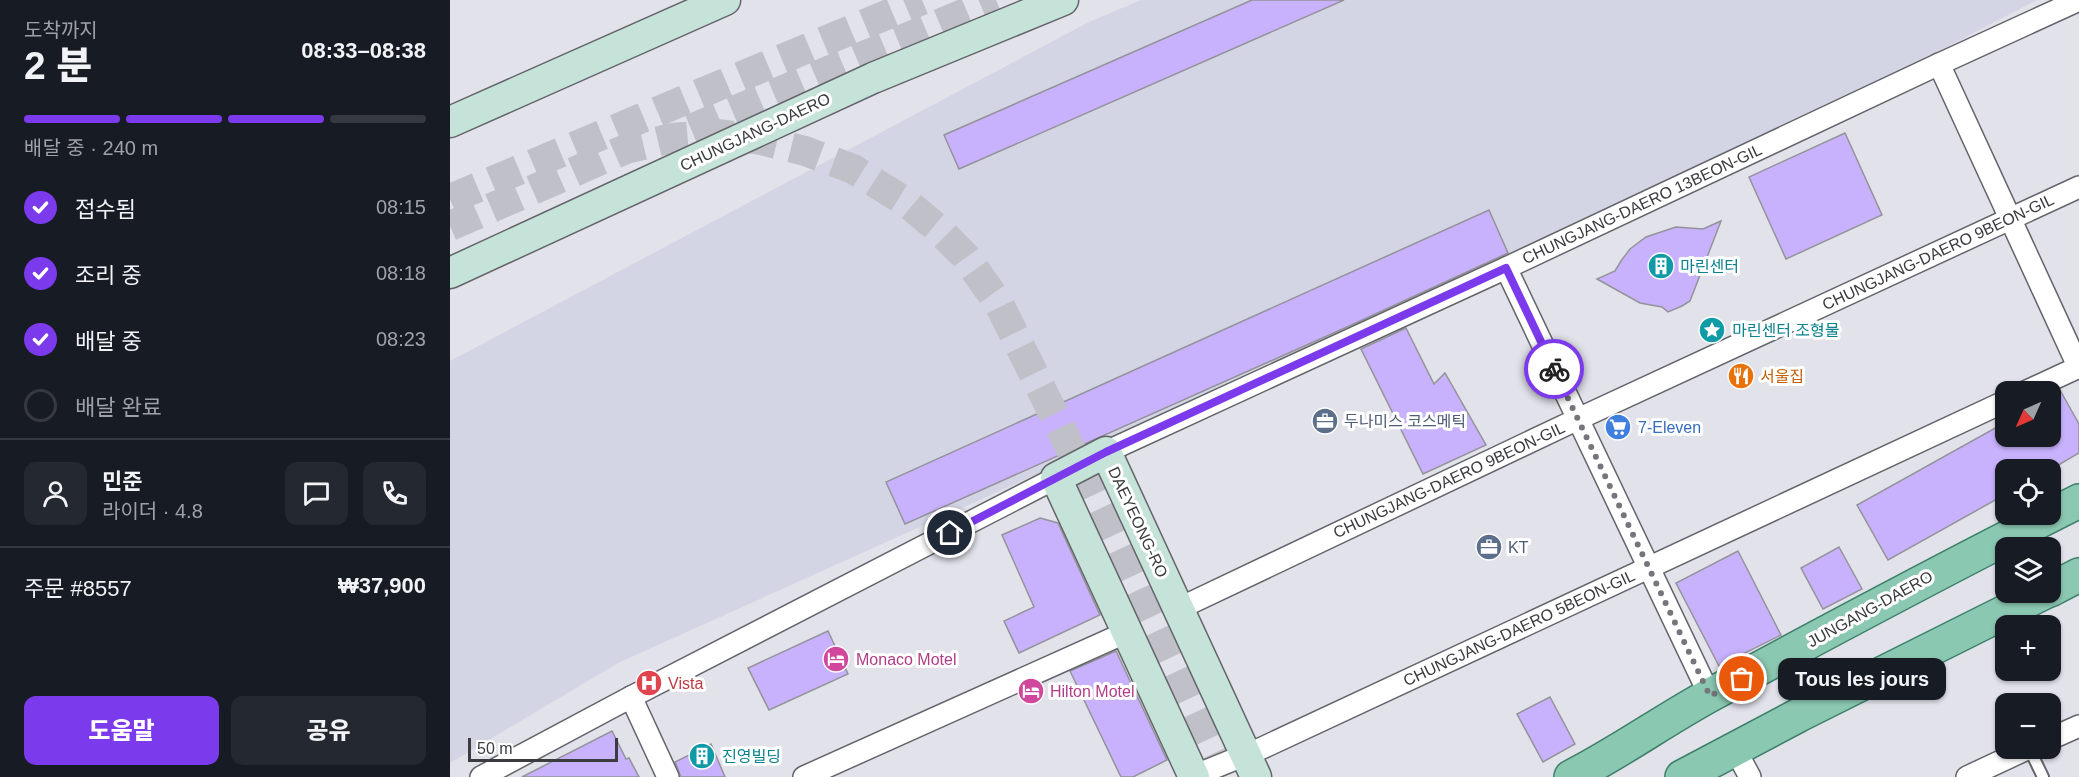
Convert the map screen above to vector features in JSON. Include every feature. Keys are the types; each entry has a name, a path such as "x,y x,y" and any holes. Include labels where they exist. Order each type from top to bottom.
{"main road":[{"path":"450,122 725,0"},
{"name":"CHUNGJANG-DAERO","path":"450,273 873,78 1063,0"},
{"name":"DAEYEONG-RO","path":"1056,478 1106,452 1251,766"},
{"path":"1056,478 1193,777"},
{"name":"JUNGANG-DAERO","path":"1571,777 1610,757 1710,696 1939,572 2079,501"},
{"path":"2061,584 2079,575"},
{"path":"1682,777 1742,763 2026,603"}],"street":[{"name":"CHUNGJANG-DAERO 13BEON-GIL","path":"1106,452 2079,0"},
{"path":"1939,64 2079,367 2049,381"},
{"name":"CHUNGJANG-DAERO 9BEON-GIL","path":"1178,609 1578,419 2079,187"},
{"path":"1506,268 1710,696"},
{"name":"CHUNGJANG-DAERO 5BEON-GIL","path":"1193,777 1251,766 1648,567 1995,406"},
{"path":"481,777 1056,478"},
{"path":"804,777 1127,632"},
{"path":"631,697 668,777"},
{"path":"2061,734 2079,726"},
{"path":"1967,777 2005,759"}],"lane":[{"path":"2034,759 2043,777"}],"shaded area":[{"path":"1141,0 2037,0 1806,120 1521,256 618,663 450,763 450,361 1089,22"}],"building":[{"path":"1252,0 1344,0 959,169 944,135"},
{"path":"1845,133 1882,215 1786,259 1749,177"},
{"path":"1489,210 1508,253 905,524 886,482"},
{"name":"마린센터","path":"1721,221 1690,301 1682,306 1668,312 1662,307 1640,303 1597,279 1615,271 1630,249 1646,237 1676,227 1703,229"},
{"path":"1406,328 1434,384 1445,373 1486,445 1423,474 1361,349"},
{"path":"2061,392 2079,424 2079,453 2061,464 2061,459 1995,459 1995,500 1888,560 1857,505 1995,428 1995,447 2061,447"},
{"path":"1040,518 1058,523 1100,615 1019,653 1004,621 1034,607 1002,535"},
{"path":"1839,547 1862,589 1823,609 1801,568"},
{"path":"1738,551 1781,635 1719,666 1676,583"},
{"path":"828,631 848,674 769,710 748,668"},
{"path":"1116,651 1167,760 1133,777 1121,777 1070,671"},
{"path":"1550,697 1575,744 1543,762 1517,714"},
{"path":"612,731 626,759 629,758 639,777 522,777"},
{"name":"진영빌딩","path":"711,744 725,777 681,777 675,762"}],"tunnel":[{"path":"450,199 922,0"},
{"path":"691,129 996,0"},
{"path":"450,226 626,149 672,138 719,134 761,140 805,151 853,169 906,202 936,227 965,256 999,304 1064,435 1224,777"}],"way so far":[{"path":"1554,369 1710,696 1742,679"}],"place":[{"name":"마린센터","path":"1661,266"},
{"name":"마린센터 조형물","path":"1712,330"},
{"name":"서울집","path":"1741,376"},
{"name":"두나미스 코스메틱","path":"1325,421"},
{"name":"7-Eleven","path":"1618,427"},
{"name":"KT","path":"1489,547"},
{"name":"Monaco Motel","path":"836,659"},
{"name":"Tous les jours","path":"1742,679"},
{"name":"Vista","path":"649,683"},
{"name":"Hilton Motel","path":"1031,691"},
{"name":"진영빌딩","path":"702,756"}],"route":[{"path":"950,533 1106,452 1506,268 1554,369"}]}
